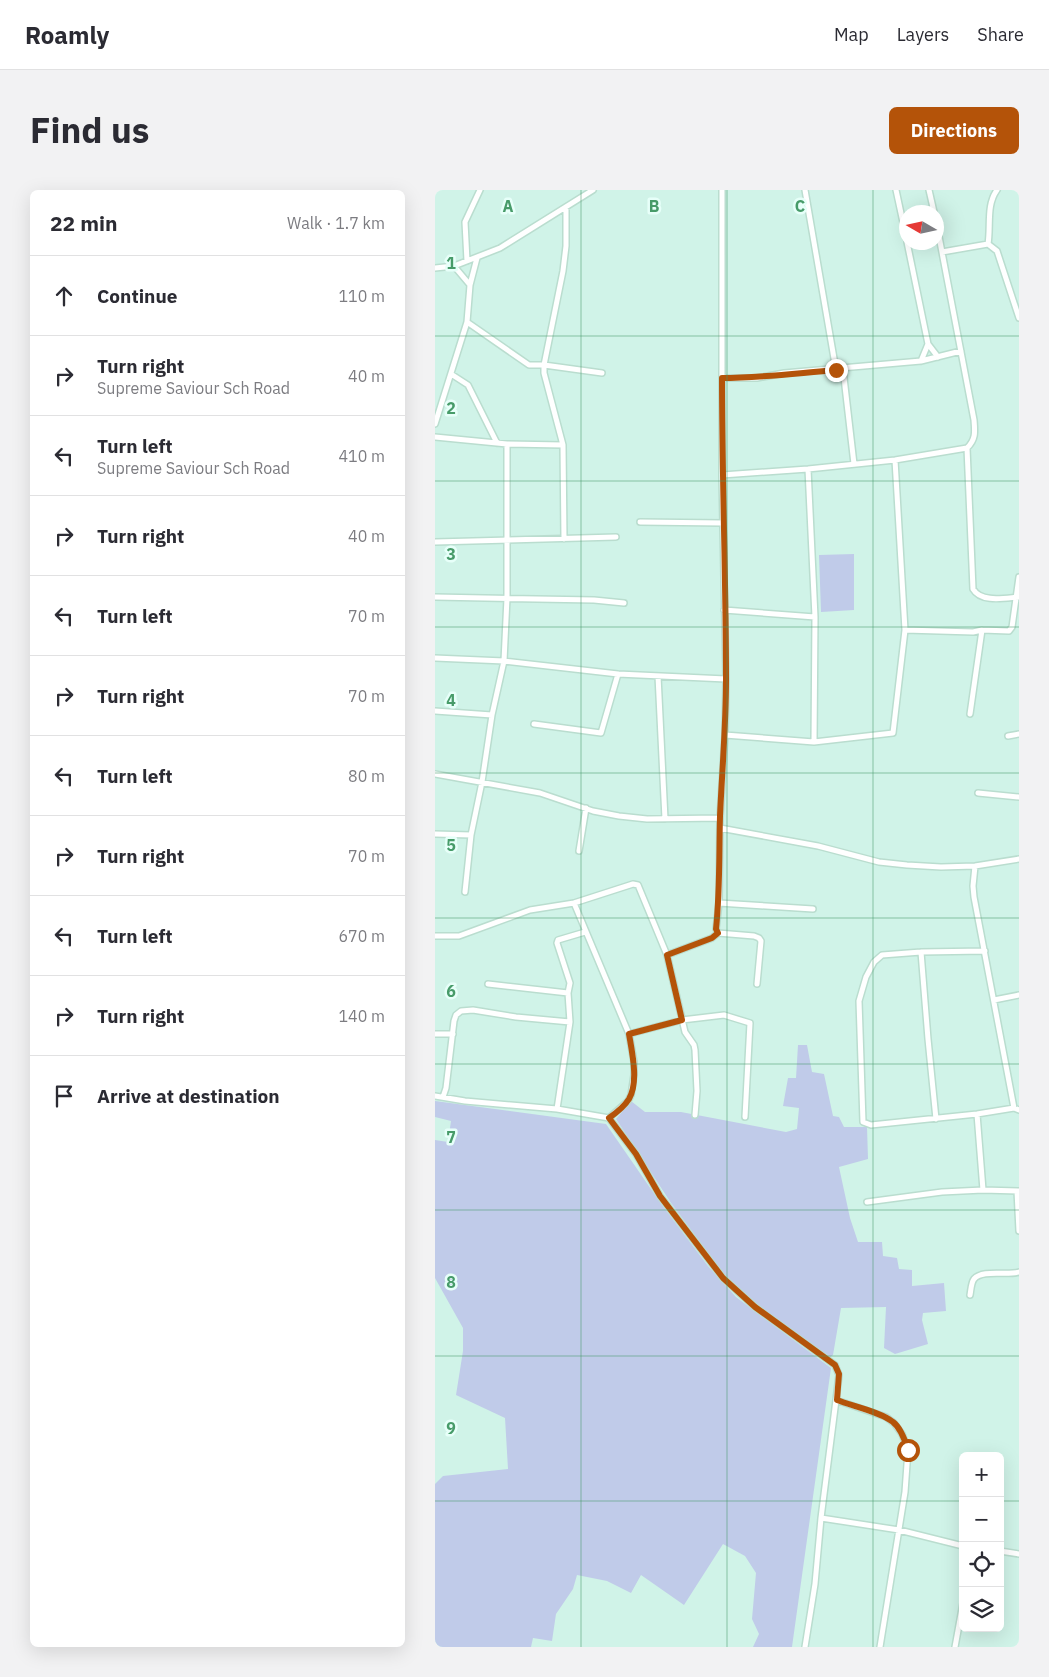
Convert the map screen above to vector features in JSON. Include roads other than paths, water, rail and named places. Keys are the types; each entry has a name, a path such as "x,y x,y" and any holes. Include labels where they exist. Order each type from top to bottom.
{"street":[{"path":"467,261 465,222 480,190"},
{"path":"435,268 454,266 500,248 593,190"},
{"path":"716,935 719,903 720,818 726,679 722,475 722,190"},
{"path":"805,190 836,370"},
{"path":"897,190 900,205"},
{"path":"929,190 932,205"},
{"path":"988,244 990,206 997,190"},
{"path":"565,539 563,445 544,373 544,365 563,271 566,246 566,207"},
{"path":"722,475 895,460 967,448 973,442 975,434 942,252 988,244 997,251 1019,318"},
{"path":"909,250 928,344 938,356"},
{"path":"435,424 467,322 471,285 477,258"},
{"path":"454,266 471,285"},
{"path":"467,322 523,362 602,373"},
{"path":"921,361 928,344"},
{"path":"722,378 757,378 921,361 961,351"},
{"path":"843,369 854,464"},
{"path":"451,374 468,384 497,442"},
{"path":"435,437 507,444 563,445"},
{"path":"465,892 471,835 482,782 492,715 504,661 507,598 507,444"},
{"path":"967,448 973,589 977,595 985,598 1018,597"},
{"path":"725,735 814,742 893,732 905,630 895,460"},
{"path":"808,469 815,617 814,742"},
{"path":"640,522 723,523"},
{"path":"435,542 616,537"},
{"path":"905,630 973,632 983,630 1005,631 1011,629 1018,597 1019,577"},
{"path":"435,597 624,603"},
{"path":"725,610 815,617"},
{"path":"970,714 983,630"},
{"path":"435,658 504,661 618,674 726,679"},
{"path":"534,724 601,733 618,674"},
{"path":"658,676 665,819"},
{"path":"435,711 492,715"},
{"path":"1008,736 1019,734"},
{"path":"435,774 540,793 586,808 619,816 647,820 720,818"},
{"path":"978,793 1019,797"},
{"path":"579,852 586,808"},
{"path":"720,828 818,846 879,862 941,867 975,866 1019,859"},
{"path":"435,834 471,835"},
{"path":"975,866 973,891 985,951 994,1000 1016,1109 871,1125 863,1122 861,1115 859,1001 866,977 874,962 882,955 985,951"},
{"path":"435,936 459,936 530,910 574,904 633,884 638,885 667,955 685,1032 694,1045 697,1091 695,1116"},
{"path":"719,903 813,909"},
{"path":"574,904 629,1034 634,1069 631,1095 628,1101 609,1118"},
{"path":"557,1109 570,1022 568,993 570,983 557,943 562,938 585,932"},
{"path":"667,955 716,935 754,936 761,941 757,984"},
{"path":"921,952 936,1118"},
{"path":"488,984 568,993"},
{"path":"994,1000 1019,995"},
{"path":"443,1097 446,1088 456,1015 467,1010 473,1010 516,1018 570,1022"},
{"path":"629,1034 682,1020 724,1015 750,1023 745,1117"},
{"path":"435,1034 453,1034"},
{"path":"435,1096 465,1101 557,1109 609,1118 636,1154 660,1196 723,1278 755,1307 835,1365 839,1374 837,1400 821,1518 815,1584 805,1647"},
{"path":"977,1114 983,1190"},
{"path":"867,1202 942,1192 1018,1191 1019,1231"},
{"path":"970,1295 973,1280 977,1277 990,1273 1012,1274 1019,1272"},
{"path":"837,1400 886,1417 894,1422 902,1434 908,1450 908,1470 880,1647"},
{"path":"821,1518 899,1530 959,1545"},
{"path":"1004,1552 1019,1554"},
{"path":"955,1647 959,1625"}]}
